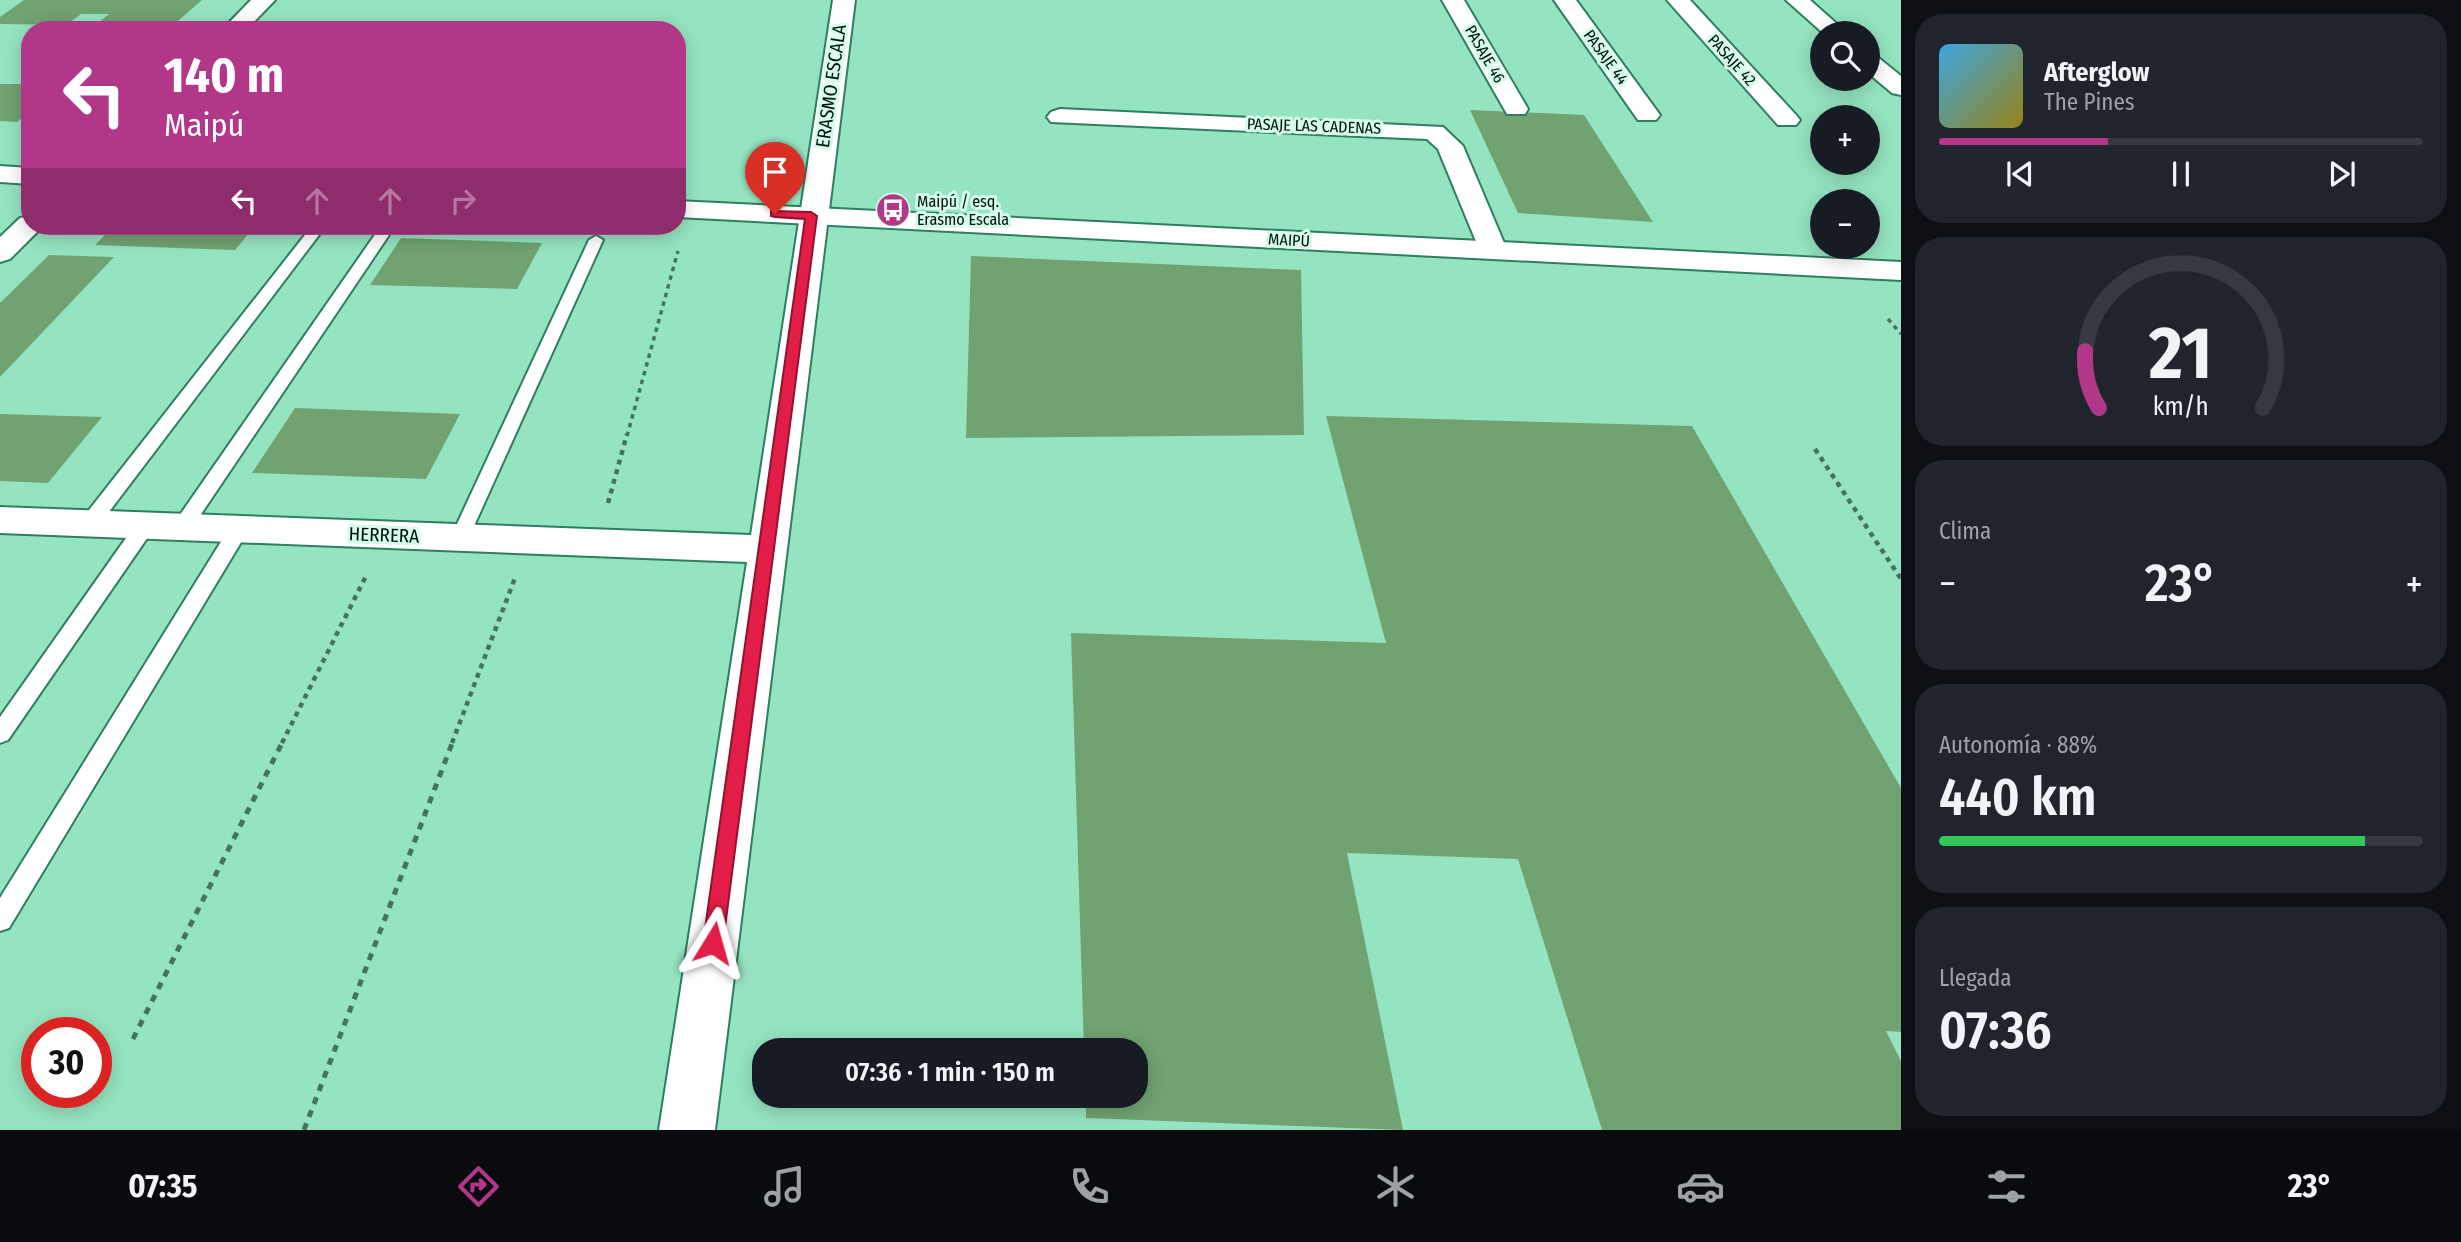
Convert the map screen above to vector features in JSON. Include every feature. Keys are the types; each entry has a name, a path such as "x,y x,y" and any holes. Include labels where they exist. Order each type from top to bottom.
{"street":[{"path":"242,21 264,0"},
{"name":"ERASMO ESCALA","path":"687,1130 768,549 811,216 844,0"},
{"name":"PASAJE 46","path":"1453,0 1517,109"},
{"name":"PASAJE 44","path":"1565,0 1647,114"},
{"name":"PASAJE 42","path":"1678,0 1787,120"},
{"path":"1797,0 1822,21"},
{"path":"1880,71 1901,89"},
{"name":"PASAJE LAS CADENAS","path":"1059,117 1434,132 1450,146 1492,250"},
{"path":"0,174 21,175"},
{"name":"MAIPÚ","path":"686,209 1901,271"},
{"path":"0,253 21,233"},
{"name":"HERRERA","path":"0,520 768,549"}],"lane":[{"path":"89,524 312,235"},
{"path":"182,527 382,235"},
{"path":"460,537 596,240"},
{"path":"0,734 145,526"},
{"path":"0,920 239,529"}],"path":[{"path":"606,508 678,251"},
{"path":"1888,319 1901,334"},
{"path":"1815,449 1901,579"},
{"path":"133,1039 362,585"},
{"path":"304,1130 510,592"}],"building":[{"path":"24,0 202,0 178,21 100,21 109,14 81,14 71,21 21,21 21,24 0,24 0,17"},
{"path":"0,84 21,84 21,119 17,122 0,121"},
{"path":"1470,110 1584,115 1653,222 1518,213"},
{"path":"105,235 248,235 235,250 95,245"},
{"path":"401,238 542,243 517,289 370,285"},
{"path":"49,255 114,257 0,377 0,303"},
{"path":"971,256 1301,270 1304,435 966,438"},
{"path":"295,408 460,414 426,479 252,473"},
{"path":"0,414 102,417 48,483 0,481"},
{"path":"1326,416 1692,426 1901,788 1901,1032 1886,1031 1901,1061 1901,1130 1602,1130 1518,859 1347,853 1403,1130 1086,1118 1086,1108 1148,1108 1148,1038 1084,1038 1071,633 1386,643"}],"place":[{"name":"Maipú / esq. Erasmo Escala","path":"893,210"}],"route":[{"path":"713,943 811,216 775,214"}]}
